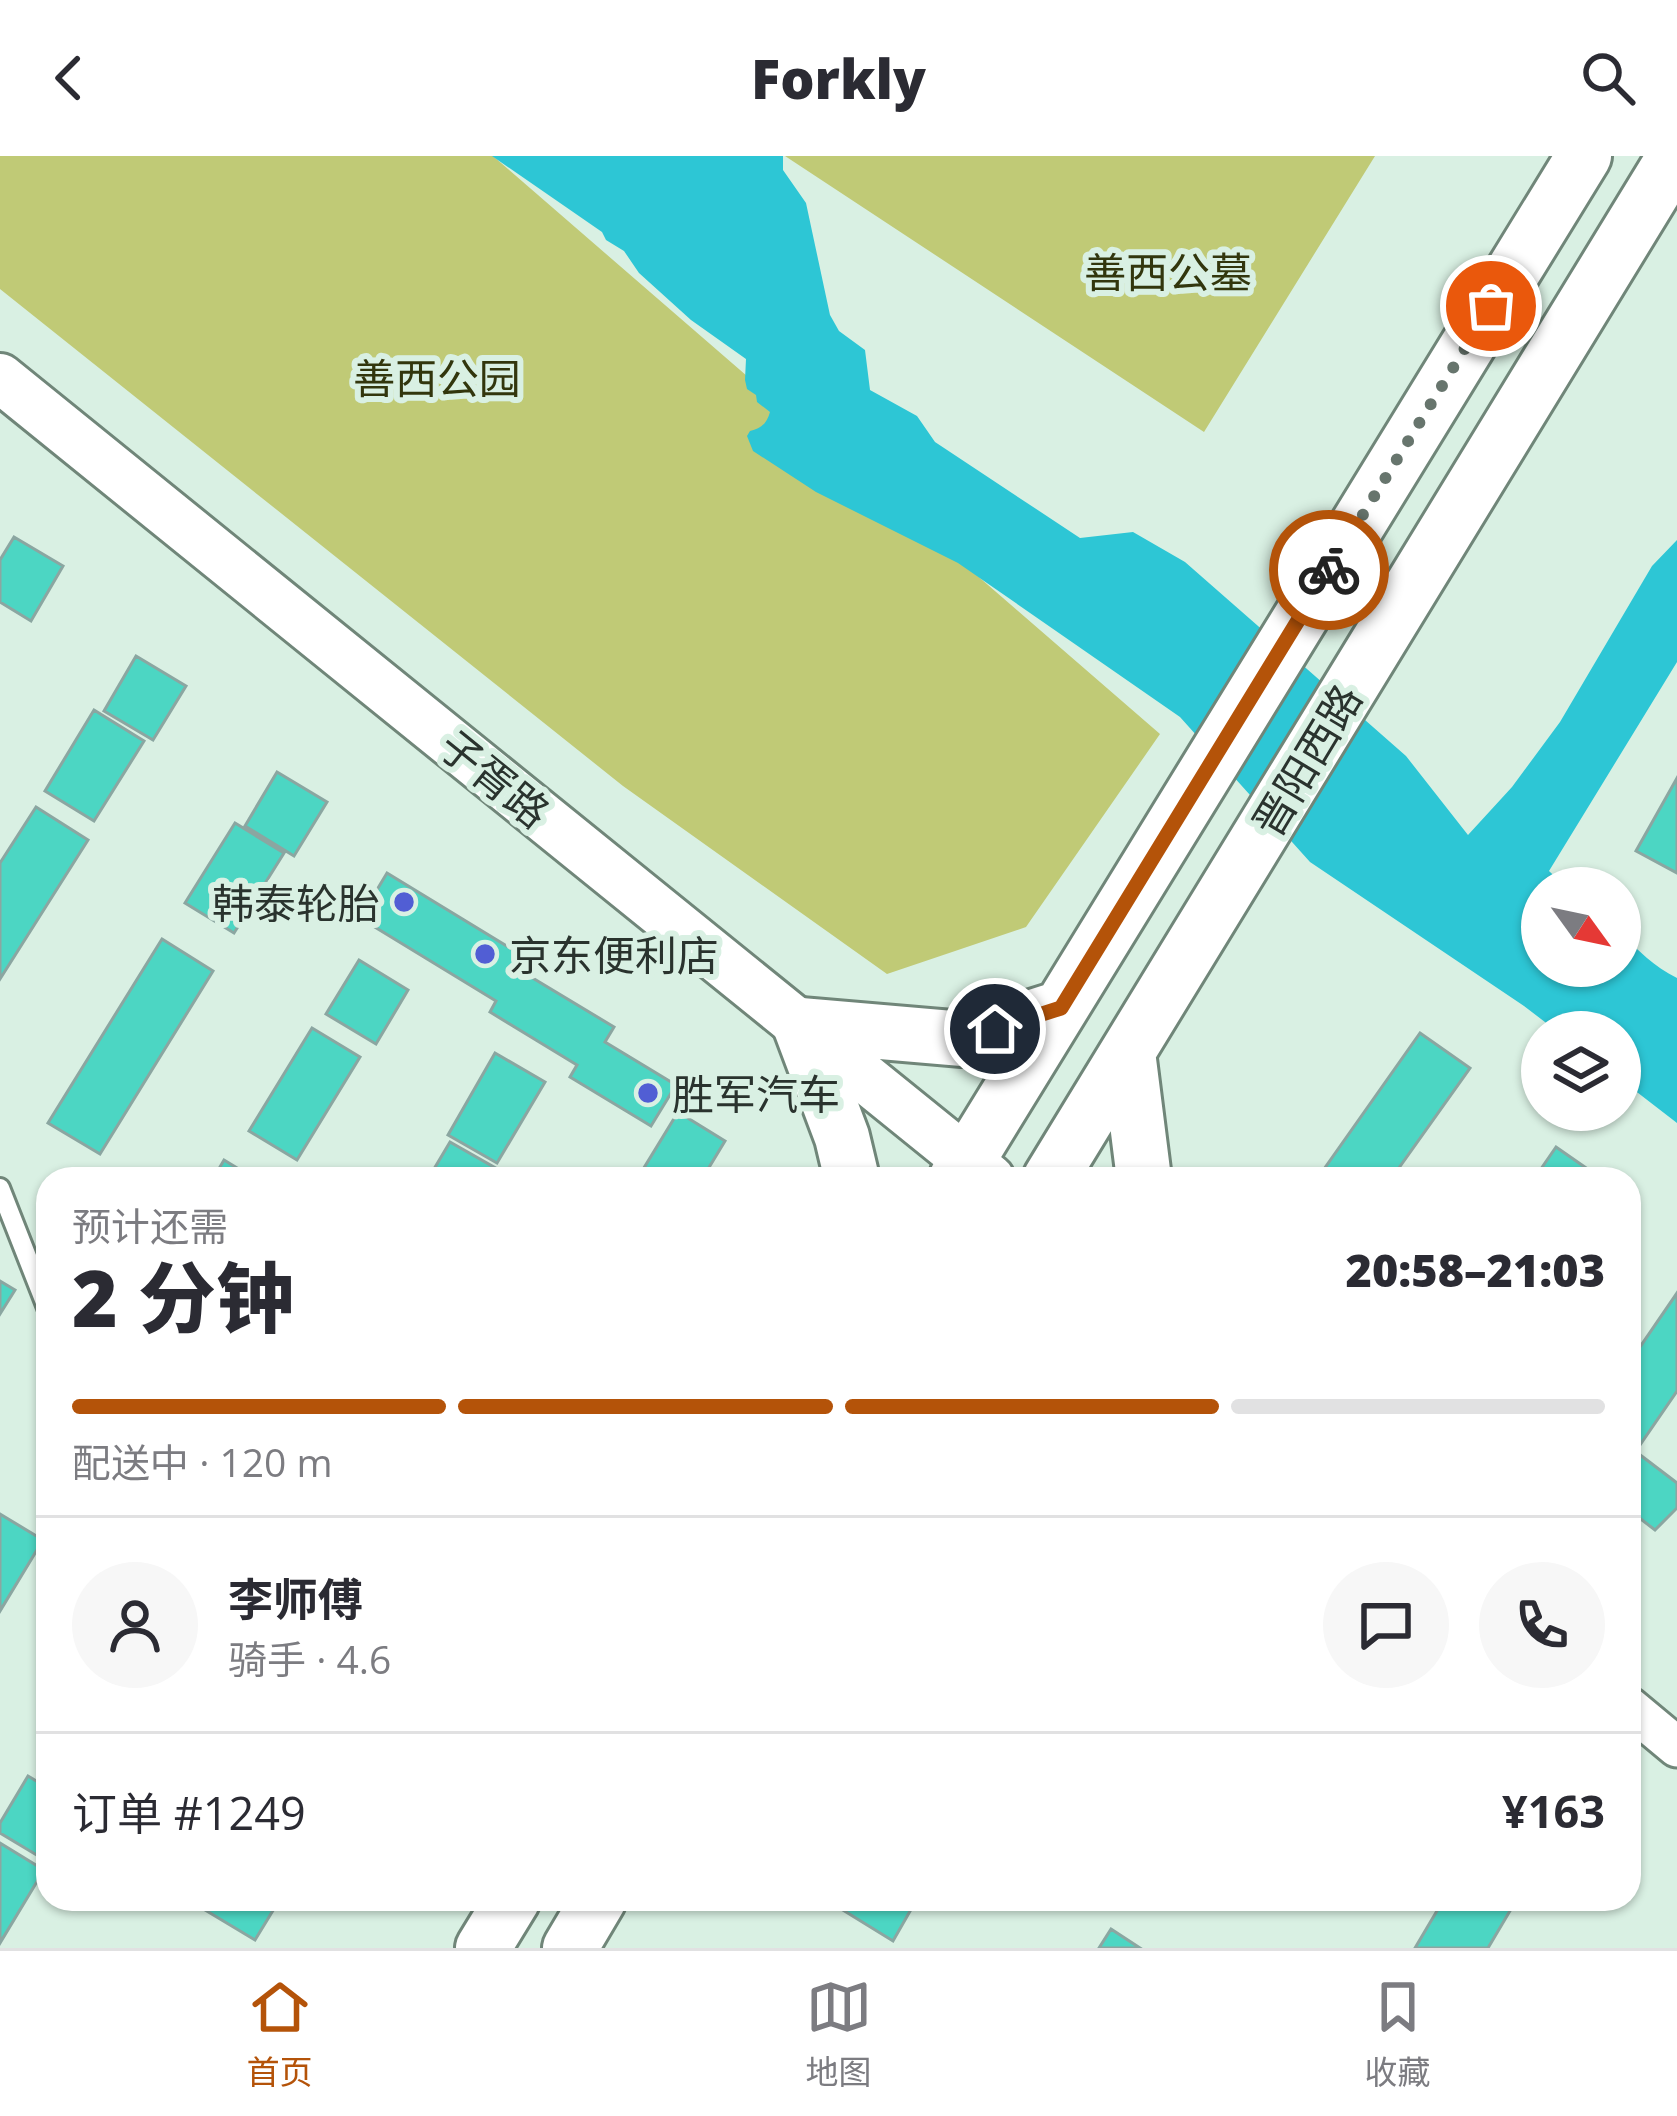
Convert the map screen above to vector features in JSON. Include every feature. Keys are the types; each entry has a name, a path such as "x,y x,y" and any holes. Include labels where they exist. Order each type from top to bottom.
{"main road":[{"name":"晋阳西路","path":"974,1167 1061,1008 1584,156"},
{"name":"晋阳西路","path":"1057,1167 1675,156"},
{"path":"849,1167 800,1025 963,1040 1061,1008"},
{"path":"1127,1052 1142,1167"},
{"path":"483,1948 506,1911"},
{"path":"570,1948 592,1911"}],"street":[{"name":"子胥路","path":"0,378 800,1025 964,1167"},
{"path":"1641,1717 1677,1747"}],"lane":[{"path":"0,1188 36,1280"}],"green space":[{"name":"善西公园","path":"0,156 493,156 1160,734 1026,927 887,974 623,786 0,289"},
{"name":"善西公墓","path":"785,156 1375,156 1204,432"}],"water":[{"path":"492,156 783,156 783,170 806,203 830,315 839,331 865,350 870,390 917,416 935,442 1080,538 1133,532 1185,562 1406,756 1468,835 1512,787 1560,722 1652,566 1677,540 1677,662 1551,867 1521,867 1521,987 1641,987 1641,952 1677,978 1677,1123 1641,1095 1641,1011 1531,1011 1310,862 1180,717 958,563 816,492 753,451 747,436 763,425 770,412 747,389 746,359 691,320 602,232"}],"building":[{"path":"14,537 63,566 31,621 0,602 0,560"},
{"path":"136,656 186,686 153,740 104,711"},
{"path":"94,710 144,741 94,821 45,791"},
{"path":"277,772 327,802 294,856 245,826"},
{"path":"1677,778 1677,873 1636,851"},
{"path":"36,807 88,840 0,979 0,863"},
{"path":"235,823 284,853 234,933 185,903"},
{"path":"387,873 533,962 526,974 614,1027 605,1042 676,1085 651,1126 570,1077 577,1065 490,1012 496,1001 360,918"},
{"path":"162,939 213,971 100,1154 48,1123"},
{"path":"359,960 408,990 376,1044 326,1014"},
{"path":"312,1028 360,1057 297,1160 249,1131"},
{"path":"1420,1033 1470,1068 1400,1167 1325,1167"},
{"path":"495,1053 545,1082 497,1163 448,1135"},
{"path":"678,1112 725,1141 709,1167 644,1167"},
{"path":"450,1142 494,1167 435,1167"},
{"path":"1556,1147 1585,1167 1542,1167"},
{"path":"0,1281 15,1290 0,1314"},
{"path":"1677,1293 1677,1391 1641,1444 1641,1346"},
{"path":"1641,1456 1677,1483 1677,1508 1655,1530 1641,1519"},
{"path":"0,1514 36,1536 36,1552 0,1611"},
{"path":"28,1776 36,1781 36,1855 0,1833 0,1823"},
{"path":"0,1843 36,1865 36,1883 0,1943"},
{"path":"207,1911 273,1911 255,1940"},
{"path":"844,1911 910,1911 893,1941"},
{"path":"1437,1911 1510,1911 1488,1948 1415,1948"},
{"path":"1111,1929 1140,1948 1099,1948"}],"way so far":[{"path":"1329,570 1491,306"}],"place":[{"name":"韩泰轮胎","path":"404,902"},
{"name":"京东便利店","path":"485,954"},
{"name":"胜军汽车","path":"648,1093"}],"route":[{"path":"995,1029 1061,1008 1329,570"}]}
